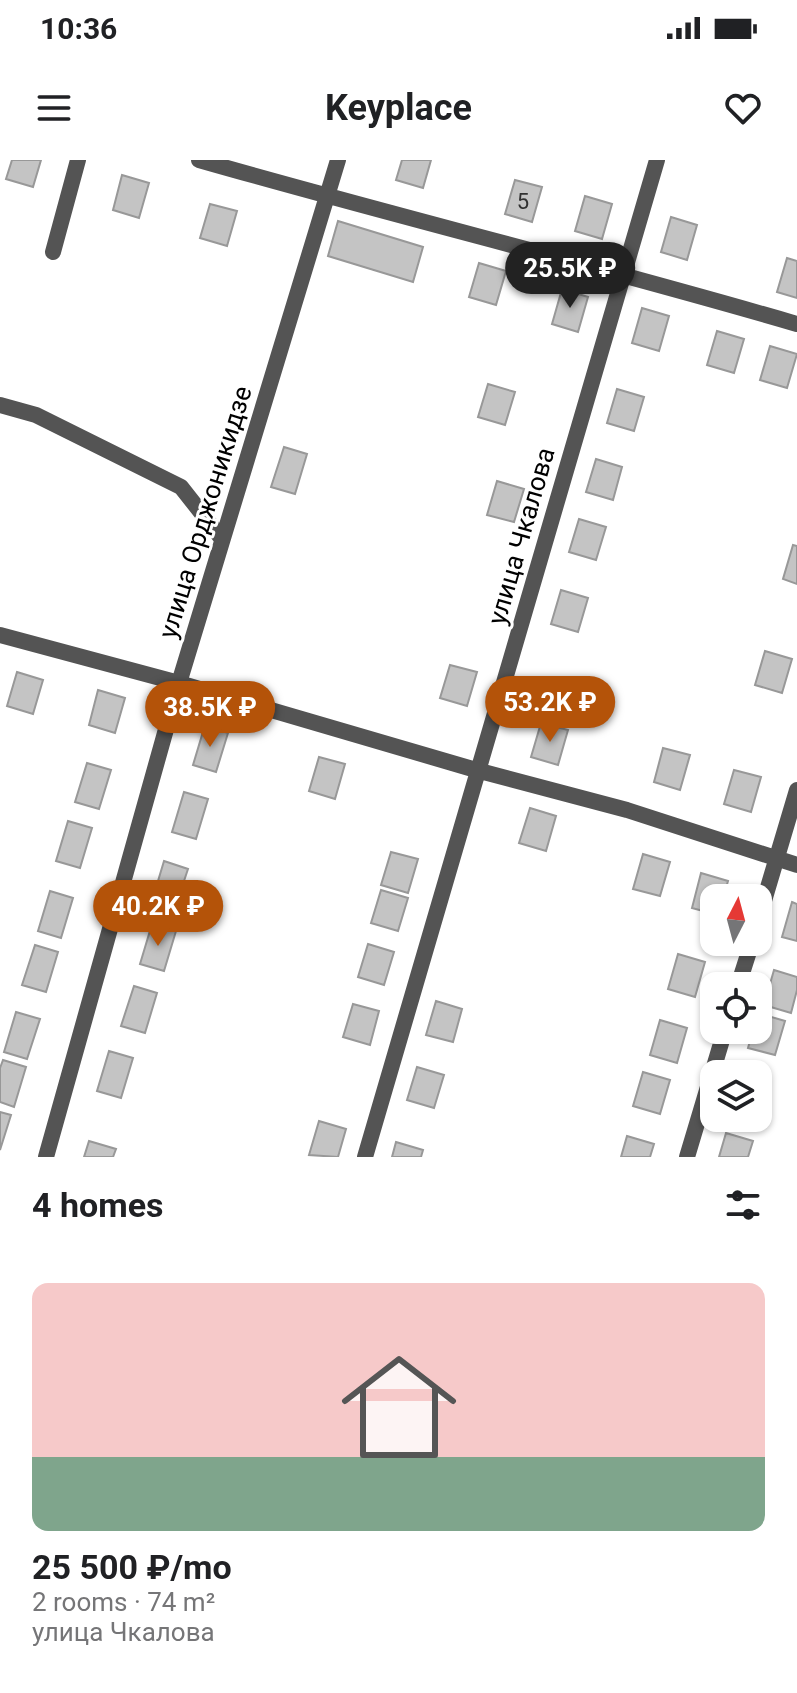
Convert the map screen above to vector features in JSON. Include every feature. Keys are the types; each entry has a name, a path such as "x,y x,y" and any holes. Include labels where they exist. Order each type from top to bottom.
{"street":[{"path":"53,252 78,160"},
{"path":"199,160 623,273 797,324"},
{"name":"улица Орджоникидзе","path":"46,1157 179,683 338,160"},
{"name":"улица Чкалова","path":"365,1157 657,160"},
{"path":"0,405 36,415 181,487 222,539"},
{"path":"0,635 627,810 797,865"},
{"path":"769,884 797,790"},
{"path":"687,1157 721,1044"}],"building":[{"path":"12,160 41,160 33,187 6,179"},
{"path":"402,160 431,160 423,188 396,180"},
{"path":"122,175 149,183 139,218 113,210"},
{"path":"515,180 542,187 532,222 505,214"},
{"path":"585,196 612,204 602,239 575,231"},
{"path":"210,204 237,211 227,246 200,238"},
{"path":"671,217 697,225 687,260 661,252"},
{"path":"338,221 423,247 413,282 328,256"},
{"path":"787,258 797,261 797,298 777,292"},
{"path":"479,263 506,271 496,305 469,297"},
{"path":"562,289 588,297 578,332 552,324"},
{"path":"642,308 669,316 659,351 632,343"},
{"path":"717,331 744,339 734,373 707,365"},
{"path":"770,346 797,354 787,388 760,380"},
{"path":"488,384 515,392 505,425 478,417"},
{"path":"617,389 644,397 634,431 607,423"},
{"path":"284,447 307,454 295,494 271,487"},
{"path":"596,459 622,467 613,500 586,492"},
{"path":"497,481 524,489 514,522 487,515"},
{"path":"579,519 606,527 596,560 569,552"},
{"path":"793,545 797,546 797,584 783,579"},
{"path":"561,590 588,598 578,632 551,624"},
{"path":"765,651 792,659 782,693 755,685"},
{"path":"450,665 477,672 467,706 440,698"},
{"path":"17,672 43,680 33,714 7,706"},
{"path":"98,690 125,698 115,733 89,725"},
{"path":"541,723 568,730 558,765 531,757"},
{"path":"205,725 228,733 216,772 193,765"},
{"path":"663,748 690,755 680,790 654,782"},
{"path":"319,757 345,764 335,799 309,791"},
{"path":"87,763 111,770 99,809 75,802"},
{"path":"734,770 761,777 751,812 724,804"},
{"path":"184,792 208,799 196,839 172,832"},
{"path":"530,808 556,816 546,851 519,843"},
{"path":"68,821 92,828 80,868 56,861"},
{"path":"391,852 418,859 408,893 381,885"},
{"path":"643,854 670,862 660,896 633,889"},
{"path":"164,861 188,869 175,908 152,901"},
{"path":"701,873 728,881 727,884 700,884 700,910 692,908"},
{"path":"381,890 408,898 398,931 371,923"},
{"path":"50,891 73,898 61,938 38,931"},
{"path":"792,902 797,904 797,941 782,937"},
{"path":"152,924 176,931 164,971 140,964"},
{"path":"368,944 394,952 384,985 358,977"},
{"path":"35,945 58,952 46,992 22,985"},
{"path":"678,954 705,962 695,997 668,989"},
{"path":"774,970 797,977 791,1013 772,1007"},
{"path":"134,986 157,993 145,1033 121,1026"},
{"path":"436,1001 462,1009 453,1042 426,1035"},
{"path":"353,1004 379,1011 370,1045 343,1037"},
{"path":"16,1012 40,1019 27,1059 4,1052"},
{"path":"772,1017 785,1021 775,1055 748,1048 749,1044 772,1044"},
{"path":"660,1020 687,1028 677,1063 650,1055"},
{"path":"109,1051 133,1058 121,1098 97,1091"},
{"path":"3,1060 26,1067 14,1107 0,1102 0,1068"},
{"path":"417,1067 444,1075 434,1108 407,1100"},
{"path":"643,1072 670,1080 660,1114 633,1106"},
{"path":"0,1112 11,1115 0,1150"},
{"path":"319,1121 346,1129 338,1157 309,1155"},
{"path":"726,1133 753,1141 748,1157 719,1157"},
{"path":"627,1136 654,1144 650,1157 621,1157"},
{"path":"89,1141 116,1149 113,1157 84,1157"},
{"path":"396,1142 423,1150 421,1157 392,1157"}]}
